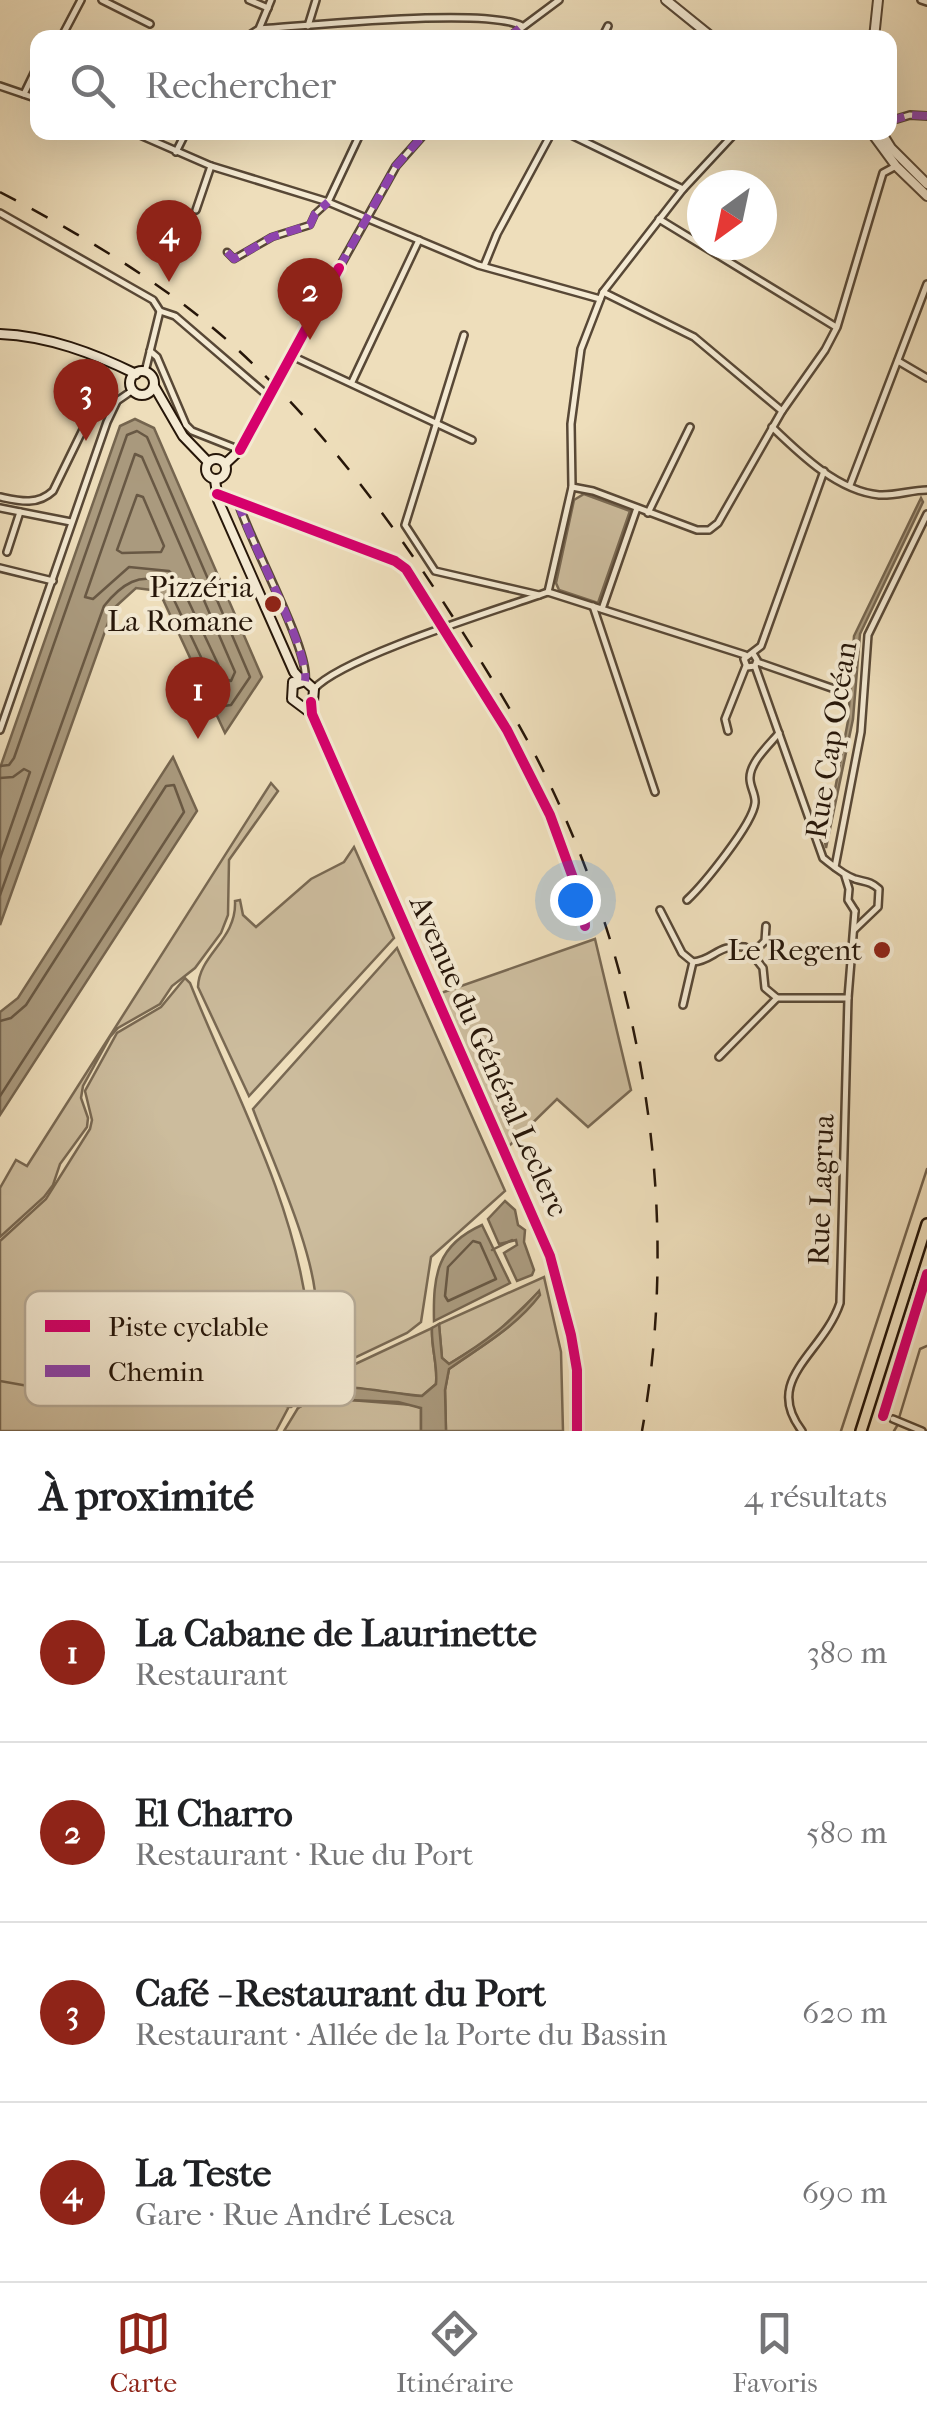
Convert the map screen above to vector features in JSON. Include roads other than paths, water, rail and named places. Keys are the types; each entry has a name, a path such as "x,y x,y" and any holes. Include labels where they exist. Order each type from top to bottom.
{"main road":[{"path":"666,0 703,30"},
{"path":"875,30 878,0"},
{"path":"883,140 927,196"},
{"path":"901,167 927,184"},
{"path":"225,464 240,450 339,268"},
{"path":"0,334 27,335 78,349 119,368 136,379 145,395 166,404"},
{"path":"136,379 151,376 183,436 208,462"},
{"path":"145,395 154,386"},
{"path":"208,462 217,459 225,464"},
{"path":"208,462 206,475 215,480 294,672 304,684 292,698 301,705 311,702"},
{"path":"215,480 226,474 225,464"},
{"name":"Avenue du Général Leclerc","path":"304,684 312,714 550,1256 577,1370 577,1431"},
{"name":"Avenue du Général Leclerc","path":"301,705 312,714"},
{"path":"862,1431 927,1224"}],"street":[{"path":"64,30 81,0"},
{"path":"102,0 150,24"},
{"path":"249,0 268,8"},
{"path":"271,0 259,29 466,18 512,21 522,26"},
{"path":"308,26 316,0"},
{"path":"517,30 558,0"},
{"path":"606,30 608,26"},
{"path":"24,94 30,82"},
{"path":"0,86 30,96"},
{"path":"897,119 927,116"},
{"path":"150,140 211,166 328,202 484,266 601,296 694,337 782,411"},
{"path":"176,152 182,140"},
{"path":"226,252 234,259 272,237 303,229 328,202 357,140"},
{"path":"339,268 396,166 419,140"},
{"path":"484,266 548,140"},
{"path":"581,140 683,190"},
{"path":"548,592 572,487 575,392 582,349 601,296 659,219 729,140"},
{"path":"196,210 211,166"},
{"path":"572,487 698,530 713,528 782,411 825,350 836,327 883,172 901,167"},
{"path":"0,212 153,300 160,311 175,316 268,396"},
{"path":"659,219 836,327"},
{"path":"352,384 419,240"},
{"path":"850,485 927,284"},
{"path":"0,730 117,400 136,379 150,351 160,311"},
{"path":"464,335 405,524 434,571 539,595"},
{"path":"150,351 157,357 186,425 240,450"},
{"path":"290,355 472,440"},
{"path":"898,360 927,378"},
{"path":"0,497 32,502 46,498 93,409 117,400"},
{"path":"648,513 690,427"},
{"path":"772,428 804,458 850,485 882,495 927,490"},
{"path":"728,732 724,719 746,666 762,643 824,472"},
{"path":"218,494 401,564 507,730 550,815 584,908 585,926"},
{"path":"238,502 298,644 306,672 304,684 548,592 844,692"},
{"path":"0,508 72,523"},
{"path":"602,609 637,508"},
{"path":"7,552 20,512"},
{"name":"Rue Cap Océan","path":"835,866 861,732 868,635 927,514"},
{"path":"0,568 53,581"},
{"path":"594,606 655,792"},
{"path":"753,660 820,852 844,874 880,889 878,907 853,932"},
{"path":"687,900 712,877 749,816 755,803 749,778 753,766 779,733"},
{"path":"844,874 848,900 855,912 868,914"},
{"path":"849,889 860,881"},
{"path":"660,910 682,954 693,962 702,961 726,946 742,946 763,968 766,990 776,998 848,998"},
{"name":"Rue Lagrua","path":"802,1431 789,1408 788,1388 831,1326 840,1303 848,998 855,912"},
{"path":"752,954 765,941 766,926"},
{"path":"683,1005 693,962"},
{"path":"719,1057 776,998"},
{"path":"893,1419 922,1431"}],"water":[{"path":"135,419 154,428 262,677 225,733 159,591 136,588 113,609 0,925 0,768 120,426"},
{"path":"921,498 923,502 860,634 853,719 826,848 848,721 854,636"},
{"path":"173,757 197,811 0,1115 0,1012 18,998"},
{"path":"505,1201 515,1210 518,1225 525,1230 524,1242 534,1270 532,1275 517,1281 504,1253 517,1245 516,1240 499,1244 488,1219"},
{"path":"482,1225 510,1283 434,1321 441,1263 455,1242"},
{"path":"539,1291 540,1295 520,1317 449,1369 446,1431 421,1431 421,1408 398,1402 355,1400 355,1387 422,1396 436,1384 432,1328 439,1324 442,1358 449,1364 518,1313"}],"waterway":[{"path":"841,1431 927,1169"},
{"path":"492,1250 512,1240"},
{"path":"899,1418 920,1349 927,1346"},
{"path":"0,1381 25,1385"},
{"path":"286,1406 292,1406"},
{"path":"894,1431 897,1426"}],"railway":[{"path":"0,192 89,241 174,297 227,340 291,402 349,469 402,540 480,660 535,755 589,878 614,955 634,1032 648,1112 656,1191 657,1271 653,1351 642,1431"}],"place":[{"name":"La Teste","path":"169,282"},
{"name":"El Charro","path":"310,340"},
{"name":"Café - Restaurant du Port","path":"86,441"},
{"name":"Pizzéria La Romane","path":"273,604"},
{"name":"La Cabane de Laurinette","path":"198,739"},
{"name":"Le Regent","path":"882,950"}]}
